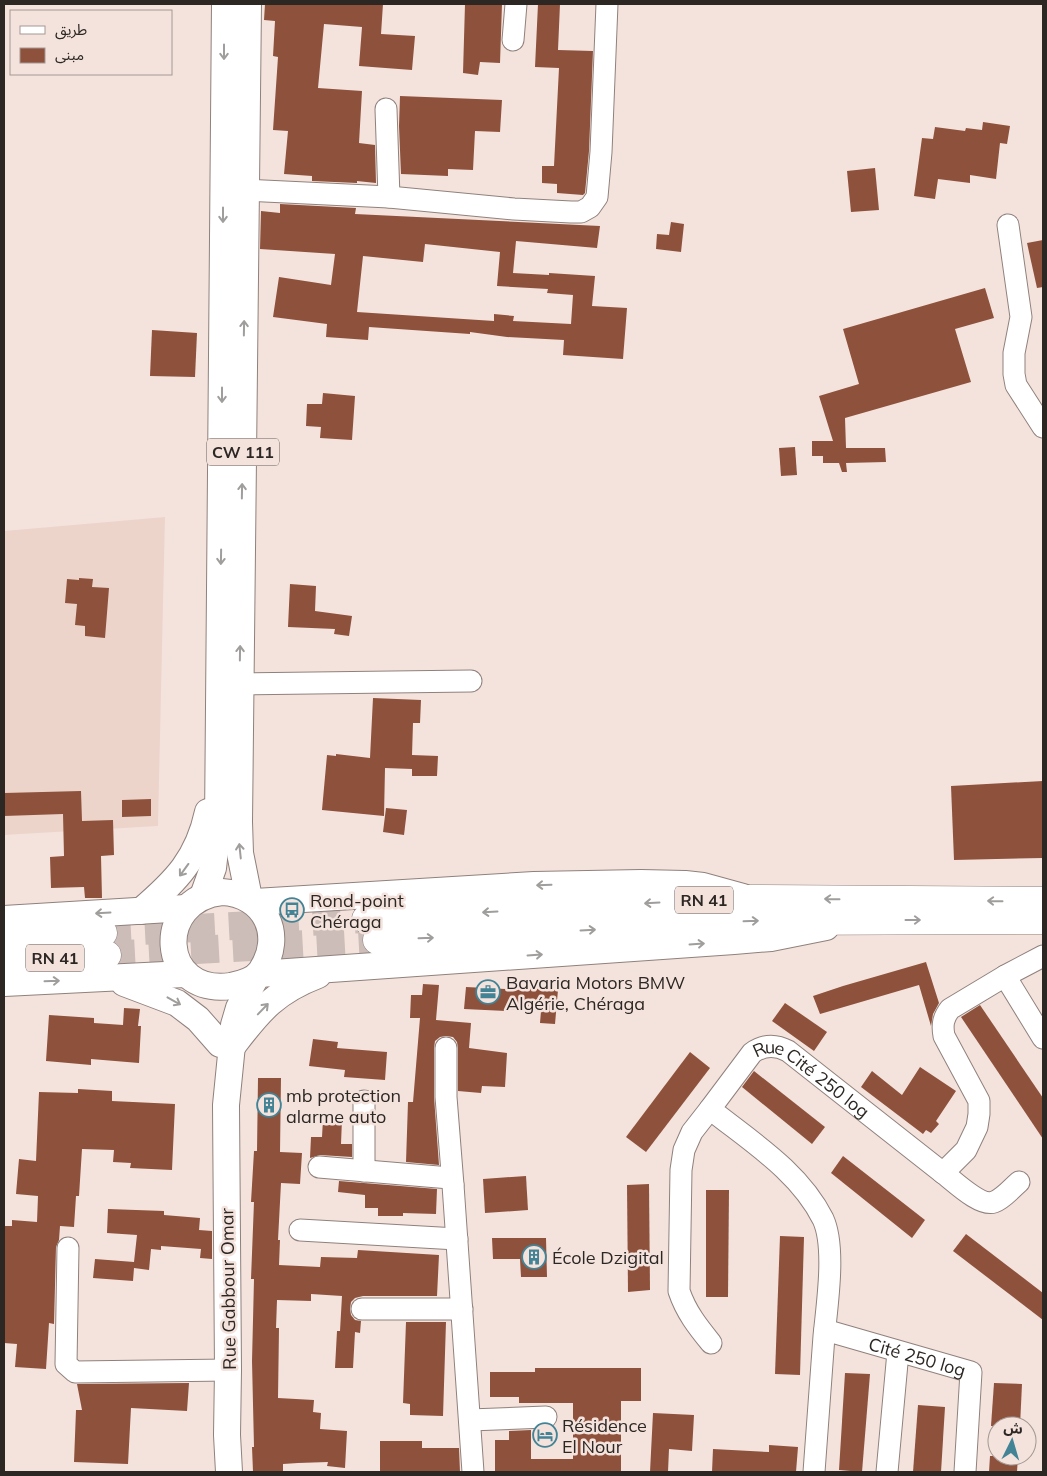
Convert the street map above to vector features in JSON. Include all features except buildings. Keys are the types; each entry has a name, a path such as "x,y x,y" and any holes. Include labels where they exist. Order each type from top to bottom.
{"highway":[{"name":"RN 41","path":"1043,901 748,899 372,930 854,920 1043,920"},
{"name":"RN 41","path":"4,939 107,956"},
{"name":"RN 41","path":"4,961 107,956"}],"main road":[{"name":"CW 111","path":"195,902 210,880 217,839 225,4"},
{"name":"CW 111","path":"248,4 239,838 244,879 251,900"},
{"path":"141,911 175,881 190,861 205,824 218,758"},
{"path":"4,919 141,911 195,902 212,893 231,892 251,900 534,885 641,883 703,886 748,899"},
{"path":"251,900 264,914 270,929 272,945 268,960 257,975"},
{"path":"191,978 177,961 173,948 174,933 178,920 195,902"},
{"path":"4,983 107,956 221,987 239,984 257,975 771,938 854,920"},
{"path":"107,956 177,1002 226,1046 273,999 300,982 335,969"},
{"name":"Rue Gabbour Omar","path":"229,1472 226,1046 239,1008 257,975"},
{"name":"Rue Gabbour Omar","path":"191,978 212,1012 226,1046"}],"street":[{"path":"513,40 516,4"},
{"path":"246,190 581,212 590,207 597,197 601,152 607,4"},
{"path":"386,109 388,198"},
{"path":"1008,225 1021,317 1014,352 1016,386 1043,427"},
{"path":"240,684 471,681"},
{"path":"943,1173 966,1150 977,1127 979,1114 979,1101 944,1036 942,1026 944,1017 950,1009 1043,956"},
{"path":"1005,976 1043,1038"},
{"name":"Rue Cité 250 log","path":"711,1343 685,1307 679,1291 681,1170 684,1150 692,1132 752,1053 759,1048 780,1047 788,1051 976,1199 987,1203 1000,1200 1019,1182"},
{"path":"446,1048 446,1097 473,1472"},
{"path":"364,1102 364,1171"},
{"path":"710,1109 778,1162 814,1203 824,1220 829,1237 825,1330 814,1472"},
{"path":"319,1167 450,1178 453,1185"},
{"path":"300,1230 456,1240"},
{"path":"68,1248 66,1364 75,1372 228,1370"},
{"path":"362,1309 462,1309"},
{"name":"Cité 250 log","path":"825,1330 972,1372 965,1472"},
{"path":"887,1472 898,1352"},
{"path":"470,1420 546,1417"}],"shaded area":[{"path":"165,517 158,826 4,835 4,531"}],"tunnel":[{"path":"103,933 366,919"},
{"path":"107,955 377,940"}],"place":[{"name":"Rond-point Chéraga","path":"292,910"},
{"name":"Bavaria Motors BMW Algérie, Chéraga","path":"488,992"},
{"name":"mb protection alarme auto","path":"269,1105"},
{"name":"École Dzigital","path":"534,1257"},
{"name":"Résidence El Nour","path":"545,1435"}]}
